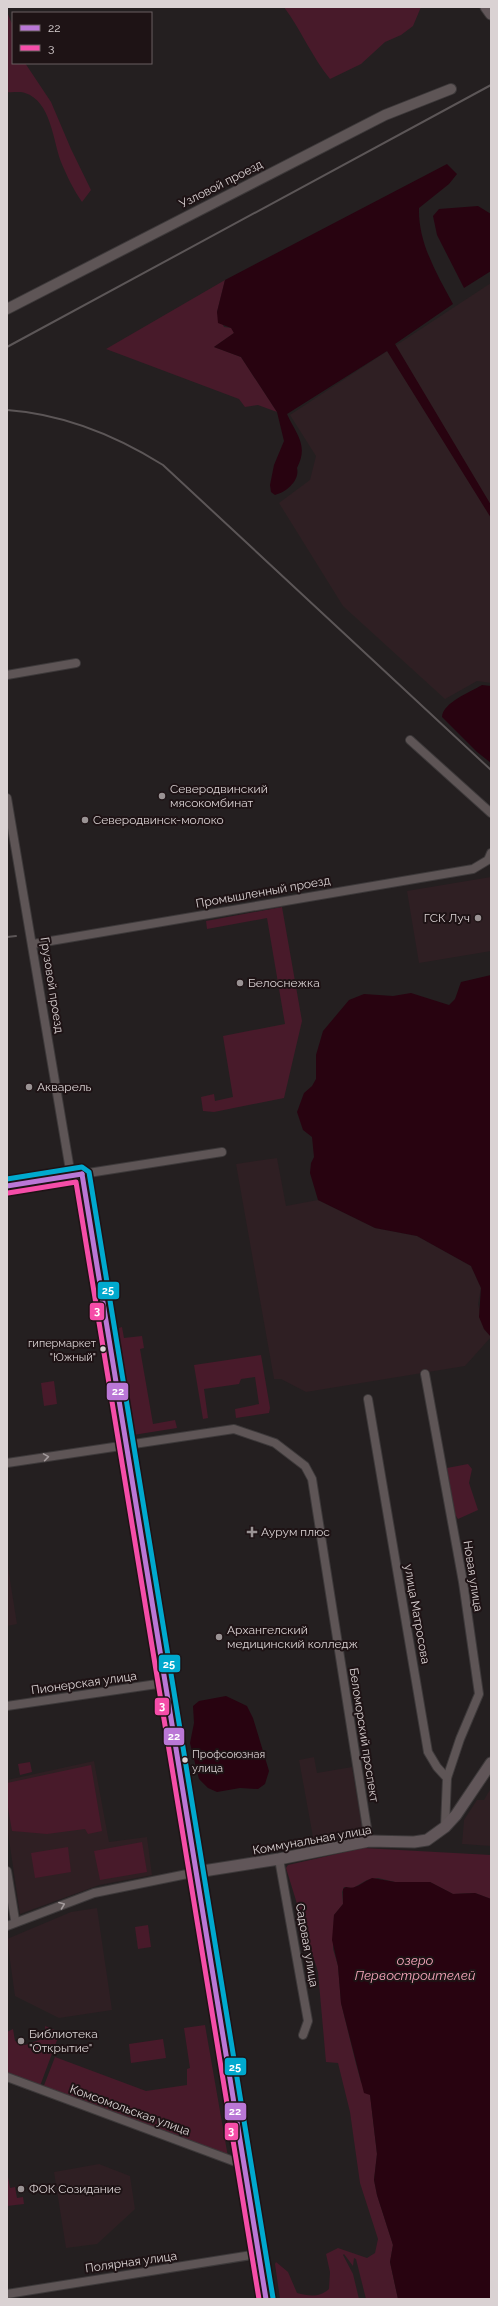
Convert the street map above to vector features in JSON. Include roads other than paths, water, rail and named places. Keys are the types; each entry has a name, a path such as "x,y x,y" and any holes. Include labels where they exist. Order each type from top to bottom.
{"main road":[{"path":"486,7 491,14"},
{"path":"7,1186 82,1174 164,1683 197,1872 219,2021 266,2299"},
{"name":"Коммунальная улица","path":"197,1872 279,1859 369,1841 421,1842 427,1840 445,1827 467,1801 491,1763"}],"street":[{"name":"Узловой проезд","path":"7,310 385,115 451,89"},
{"path":"7,675 76,663"},
{"path":"410,740 491,813"},
{"name":"Грузовой проезд","path":"7,798 33,944 71,1176"},
{"name":"Промышленный проезд","path":"33,944 473,869 488,860 491,853"},
{"path":"82,1174 222,1152"},
{"name":"Новая улица","path":"425,1374 463,1582 479,1694 460,1739 447,1778"},
{"name":"улица Матросова","path":"368,1399 428,1752 437,1767 447,1778"},
{"name":"Беломорский проспект","path":"7,1463 125,1444 234,1429 275,1443 305,1466 312,1479 369,1841"},
{"name":"Пионерская улица","path":"7,1706 164,1683"},
{"path":"445,1827 447,1778"},
{"name":"Садовая улица","path":"279,1859 308,2021 303,2035"},
{"path":"7,1871 15,1920"},
{"path":"7,1926 94,1893 197,1872"},
{"name":"Комсомольская улица","path":"7,2077 244,2165"},
{"name":"Полярная улица","path":"7,2294 258,2254"}],"water":[{"path":"447,164 457,174 449,184 419,208 425,246 453,304 395,344 491,505 491,518 387,351 287,414 300,440 302,453 297,468 297,477 295,481 284,491 275,495 271,492 270,485 274,465 284,441 277,412 241,357 214,347 234,333 231,328 218,323 217,312 225,280"},
{"path":"478,206 491,214 491,271 464,288 437,235 433,216 439,209"},
{"path":"482,685 491,686 491,763 477,752 442,717 447,707 452,702"},
{"path":"491,975 491,1337 484,1329 479,1317 481,1288 471,1266 417,1236 375,1228 318,1200 310,1173 311,1163 314,1157 312,1137 303,1130 297,1112 304,1093 312,1086 316,1079 316,1055 323,1031 349,1000 364,994 393,996 411,993 449,1005 455,999 461,982"},
{"path":"226,1696 247,1706 253,1718 269,1771 265,1784 258,1789 240,1788 217,1792 208,1788 199,1779 190,1743 194,1723 193,1706 199,1701"},
{"name":"озеро Первостроителей","path":"372,1878 395,1882 430,1882 453,1894 475,1893 491,1899 491,2299 398,2299 390,2262 393,2245 377,2195 374,2180 377,2154 370,2095 364,2093 341,2003 338,1966 332,1940 334,1915 343,1904 343,1889 346,1887 356,1887"}],"railway":[{"path":"7,347 491,85"},
{"path":"7,410 28,412 69,421 108,435 163,465 491,770"},
{"path":"7,937 16,936"}],"place":[{"name":"Северодвинский мясокомбинат","path":"162,796"},
{"name":"Северодвинск-молоко","path":"85,820"},
{"name":"ГСК Луч","path":"478,918"},
{"name":"Белоснежка","path":"240,983"},
{"name":"Акварель","path":"29,1087"},
{"name":"гипермаркет \"Южный\"","path":"103,1349"},
{"name":"Аурум плюс","path":"252,1532"},
{"name":"Архангелский медицинский колледж","path":"219,1637"},
{"name":"Профсоюзная улица","path":"185,1760"},
{"name":"Библиотека \"Открытие\"","path":"21,2041"},
{"name":"ФОК Созидание","path":"21,2189"}]}
